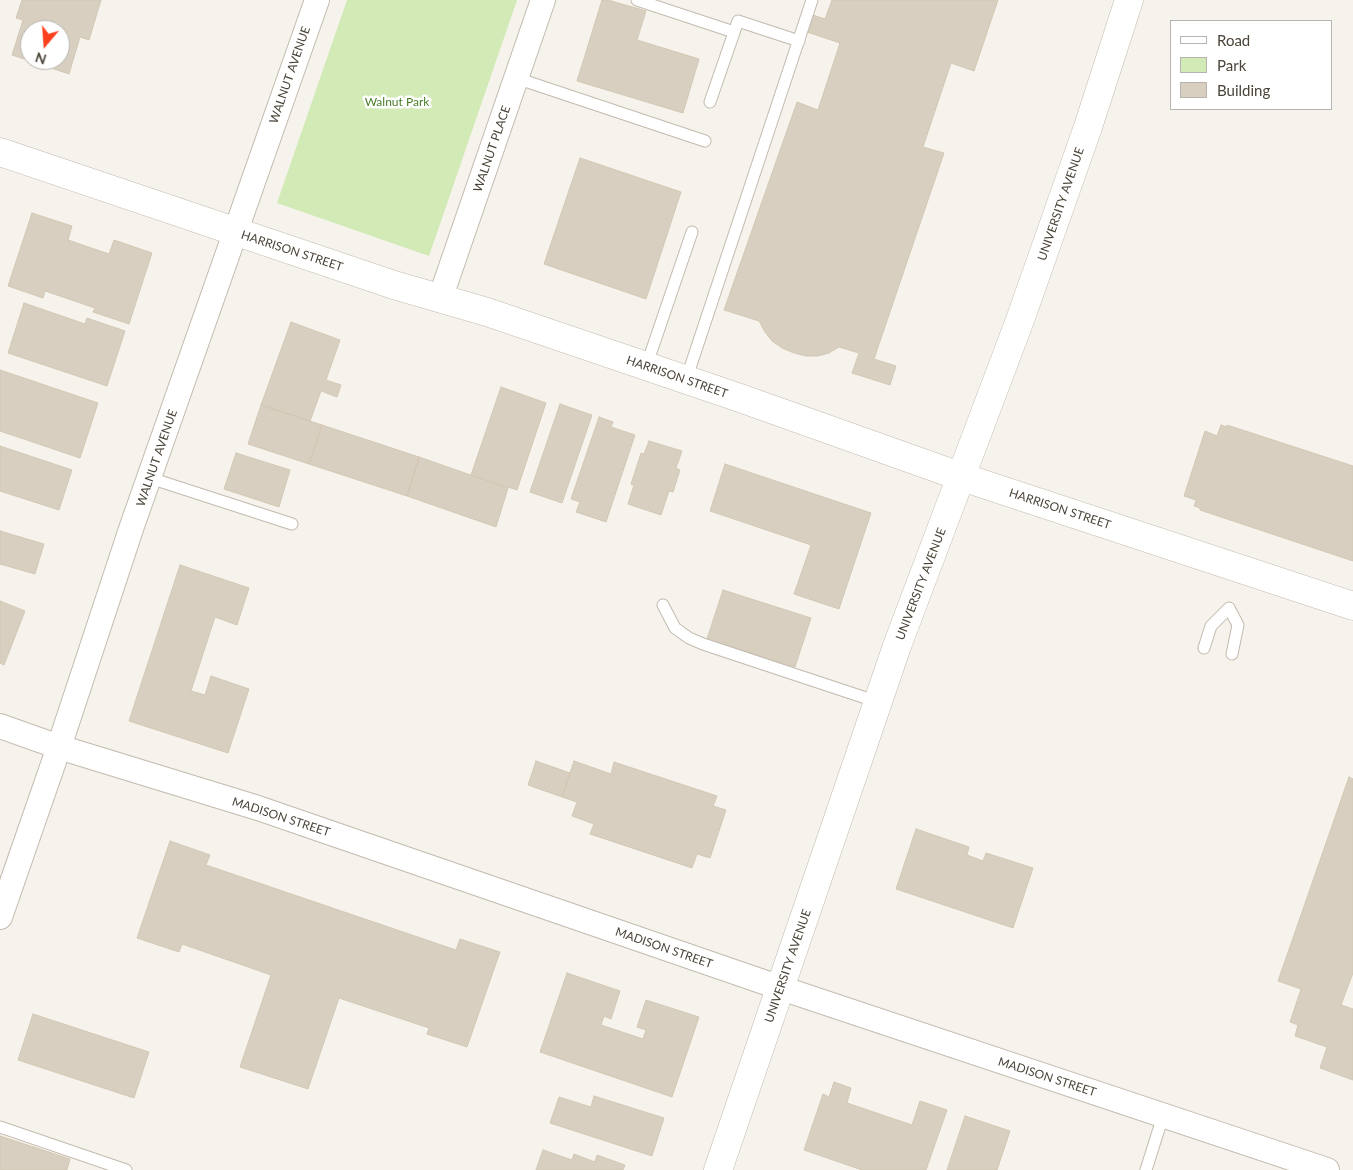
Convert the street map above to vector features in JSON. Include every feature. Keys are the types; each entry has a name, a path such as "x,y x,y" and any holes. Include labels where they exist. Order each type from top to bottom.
{"street":[{"name":"WALNUT AVENUE","path":"0,916 317,0"},
{"name":"WALNUT PLACE","path":"440,299 544,0"},
{"name":"UNIVERSITY AVENUE","path":"718,1170 897,646 1020,320 1088,127 1129,0"},
{"name":"HARRISON STREET","path":"0,152 394,285 487,312 962,477 1353,606"},
{"name":"MADISON STREET","path":"0,726 59,747 258,808 781,988 1327,1170"}],"lane":[{"path":"637,0 734,32"},
{"path":"686,380 812,0"},
{"path":"710,102 738,21 799,41"},
{"path":"516,78 705,141"},
{"path":"646,366 692,232"},
{"path":"150,478 292,524"},
{"path":"663,605 675,628 689,638 878,702"},
{"path":"1204,648 1211,626 1229,608 1238,624 1232,654"},
{"path":"1146,1170 1163,1116"},
{"path":"0,1127 126,1170"}],"green space":[{"name":"Walnut Park","path":"347,0 517,0 429,256 277,203"}],"building":[{"path":"22,0 101,0 89,40 80,37 69,74 57,70 70,70 70,20 23,20 16,18"},
{"path":"602,0 646,11 637,40 699,59 683,113 577,81"},
{"path":"832,0 998,0 974,71 951,63 923,147 944,153 874,359 896,366 890,385 852,373 859,353 839,347 829,353 818,356 794,353 772,341 759,321 724,310 797,102 818,110 840,43 807,32 813,15 825,19"},
{"path":"20,30 20,58 12,55"},
{"path":"580,158 681,192 646,299 544,264"},
{"path":"32,213 72,226 68,240 109,254 114,240 152,253 129,324 93,312 95,308 45,291 43,298 8,286"},
{"path":"24,303 85,324 87,318 125,331 107,386 8,353"},
{"path":"291,322 340,340 326,380 341,385 337,397 321,391 310,421 261,405"},
{"path":"0,370 98,403 80,458 0,431"},
{"path":"501,387 546,403 517,490 471,475"},
{"path":"560,404 592,415 562,503 530,492"},
{"path":"261,405 322,425 309,464 248,444"},
{"path":"599,417 613,422 611,427 635,435 606,522 576,512 580,502 571,499"},
{"path":"322,425 419,457 407,496 309,464"},
{"path":"1221,425 1227,427 1227,425 1353,466 1353,561 1200,510 1200,508 1194,506 1196,500 1184,496 1205,431 1217,436"},
{"path":"649,441 682,451 676,468 680,470 673,492 669,491 661,515 628,504 634,485 631,484 641,453 644,454"},
{"path":"0,446 72,470 59,510 0,491"},
{"path":"236,453 290,470 279,507 224,489"},
{"path":"419,457 508,488 496,527 407,496"},
{"path":"725,464 871,513 839,609 794,594 811,545 710,511"},
{"path":"0,531 44,544 35,574 0,564"},
{"path":"180,565 249,588 237,625 215,617 191,691 205,695 211,676 249,689 228,753 129,721"},
{"path":"723,590 811,618 795,667 707,639"},
{"path":"0,601 25,611 4,665 0,663"},
{"path":"536,761 570,773 562,797 528,785"},
{"path":"574,761 611,774 614,762 717,796 713,806 726,810 710,858 697,854 692,868 590,834 594,824 572,816 577,802 562,797"},
{"path":"1349,777 1353,779 1353,973 1341,1005 1353,1009 1353,1080 1320,1068 1327,1047 1295,1036 1298,1025 1290,1022 1301,989 1278,981"},
{"path":"916,829 969,847 967,855 983,861 986,853 1033,868 1013,928 896,889"},
{"path":"170,841 210,855 206,865 456,950 460,939 500,952 467,1047 427,1034 429,1028 339,998 308,1089 240,1067 271,975 182,944 179,952 137,938"},
{"path":"567,973 620,991 611,1019 604,1016 601,1025 643,1039 646,1030 637,1027 646,1000 699,1017 672,1097 540,1052"},
{"path":"33,1014 149,1052 134,1098 18,1060"},
{"path":"834,1082 851,1088 847,1103 912,1125 920,1101 947,1110 926,1170 862,1170 804,1150 823,1094 829,1097"},
{"path":"594,1096 664,1118 652,1156 550,1123 559,1097 591,1107"},
{"path":"965,1116 1010,1131 997,1170 947,1170"},
{"path":"0,1136 70,1159 67,1170 0,1170"},
{"path":"543,1150 572,1160 574,1154 595,1162 597,1155 625,1165 623,1170 536,1170"}]}
